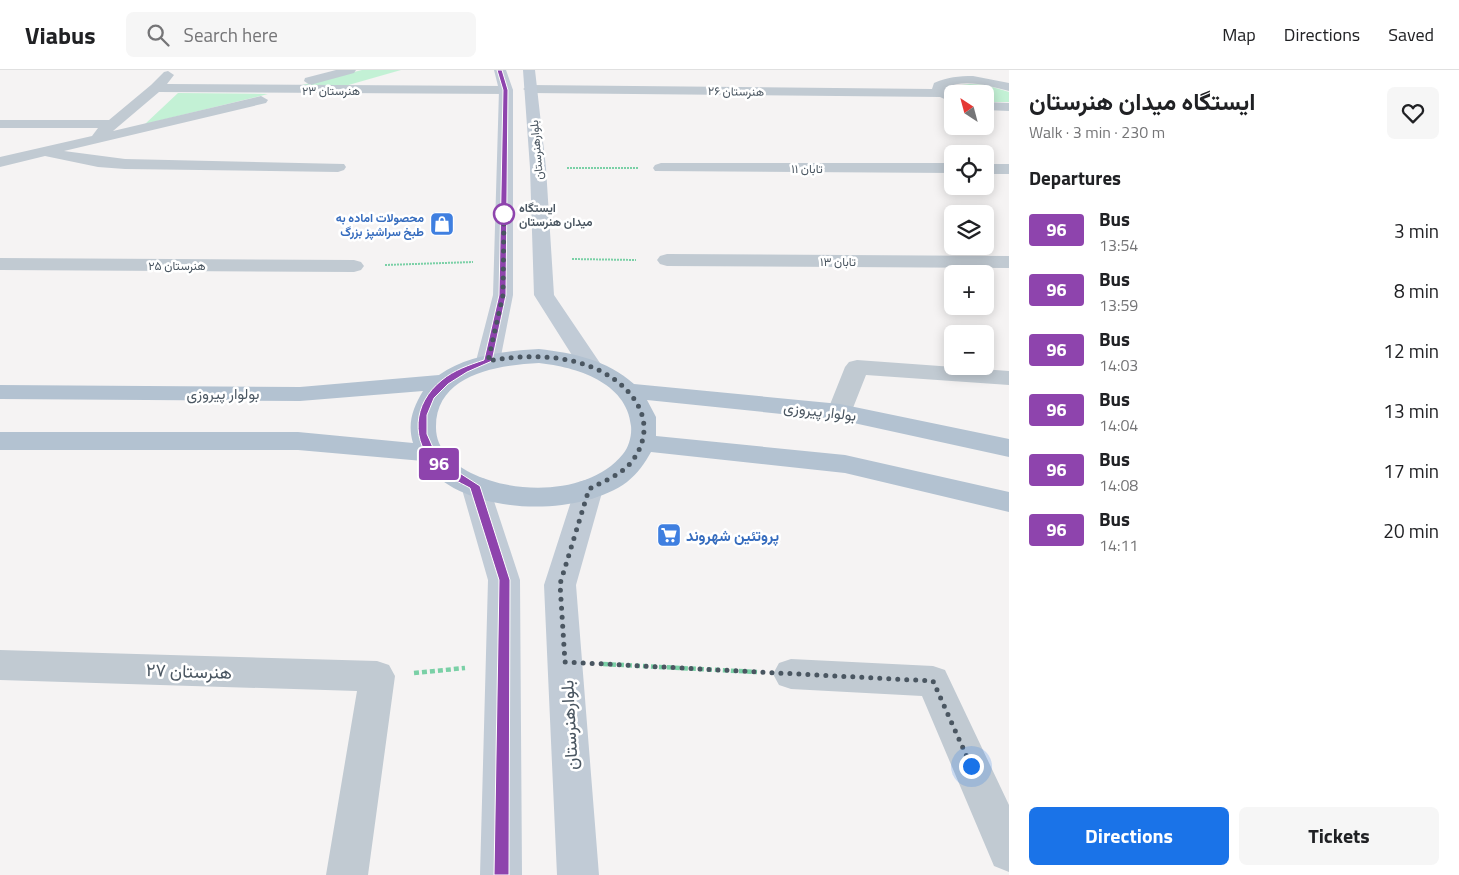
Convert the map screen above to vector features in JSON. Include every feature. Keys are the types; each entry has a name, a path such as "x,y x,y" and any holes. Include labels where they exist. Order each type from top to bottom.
{"main road":[{"name":"بلوارهنرستان","path":"488,361 503,295 506,90 500,70"},
{"name":"بلوارهنرستان","path":"529,70 538,168 544,258 544,294 590,366"},
{"path":"539,356 566,359 590,366 611,377 628,391 640,407 645,424 643,443 632,461 614,477 589,489 552,497 512,496 475,486 449,471 430,453 422,434 423,415 430,398 445,382 464,370 488,361 513,357 539,356"},
{"name":"بولوار پیروزی","path":"0,392 300,394 445,382"},
{"name":"بولوار پیروزی","path":"628,391 840,412 1009,448"},
{"path":"0,442 298,442 430,453"},
{"path":"643,443 845,464 1009,502"},
{"path":"475,486 504,580 501,875"},
{"name":"بلوارهنرستان","path":"578,875 560,584 589,489"}],"street":[{"path":"93,139 156,88 173,70"},
{"path":"275,90 350,70"},
{"path":"952,70 966,80"},
{"path":"944,92 939,86 942,84 966,80 1009,87"},
{"name":"هنرستان ۲۳","path":"156,88 506,90"},
{"name":"هنرستان ۲۶","path":"530,89 944,96"},
{"path":"0,162 302,90"},
{"path":"0,124 111,124"},
{"path":"43,152 79,159 125,164 338,167"},
{"name":"تابان ۱۱","path":"661,168 944,168"},
{"path":"994,168 1009,168"},
{"name":"تابان ۱۳","path":"666,260 1009,262"},
{"name":"هنرستان ۲۵","path":"0,264 354,266"},
{"path":"840,412 858,367 1009,378"},
{"name":"هنرستان ۲۷","path":"0,665 377,676"},
{"path":"791,674 933,681 1009,851"},
{"path":"346,875 377,676"}],"path":[{"path":"538,168 661,168"},
{"path":"544,258 666,260"},
{"path":"354,266 504,261"},
{"path":"565,662 791,674"},
{"path":"377,676 503,664"}],"green space":[{"path":"362,70 401,70 345,86 302,85"},
{"path":"994,87 1009,92 1009,102 994,102"},
{"path":"178,93 268,94 145,124"}],"bus line":[{"name":"96","path":"500,70 506,90 503,295 488,361 454,376 445,382 430,398 423,415 422,434 430,453 441,466 456,477 475,486 504,580 501,875"}],"place":[{"name":"ایستگاه میدان هنرستان","path":"504,214"},
{"name":"محصولات اماده به طبخ سراشپز بزرگ","path":"442,224"},
{"name":"پروتئین شهروند","path":"669,535"}],"route":[{"path":"504,214 504,210 503,295 488,361 513,357 539,356 566,359 590,366 611,377 628,391 640,407 645,424 643,443 632,461 614,477 589,489 560,584 565,662 933,681 971,766"}]}
